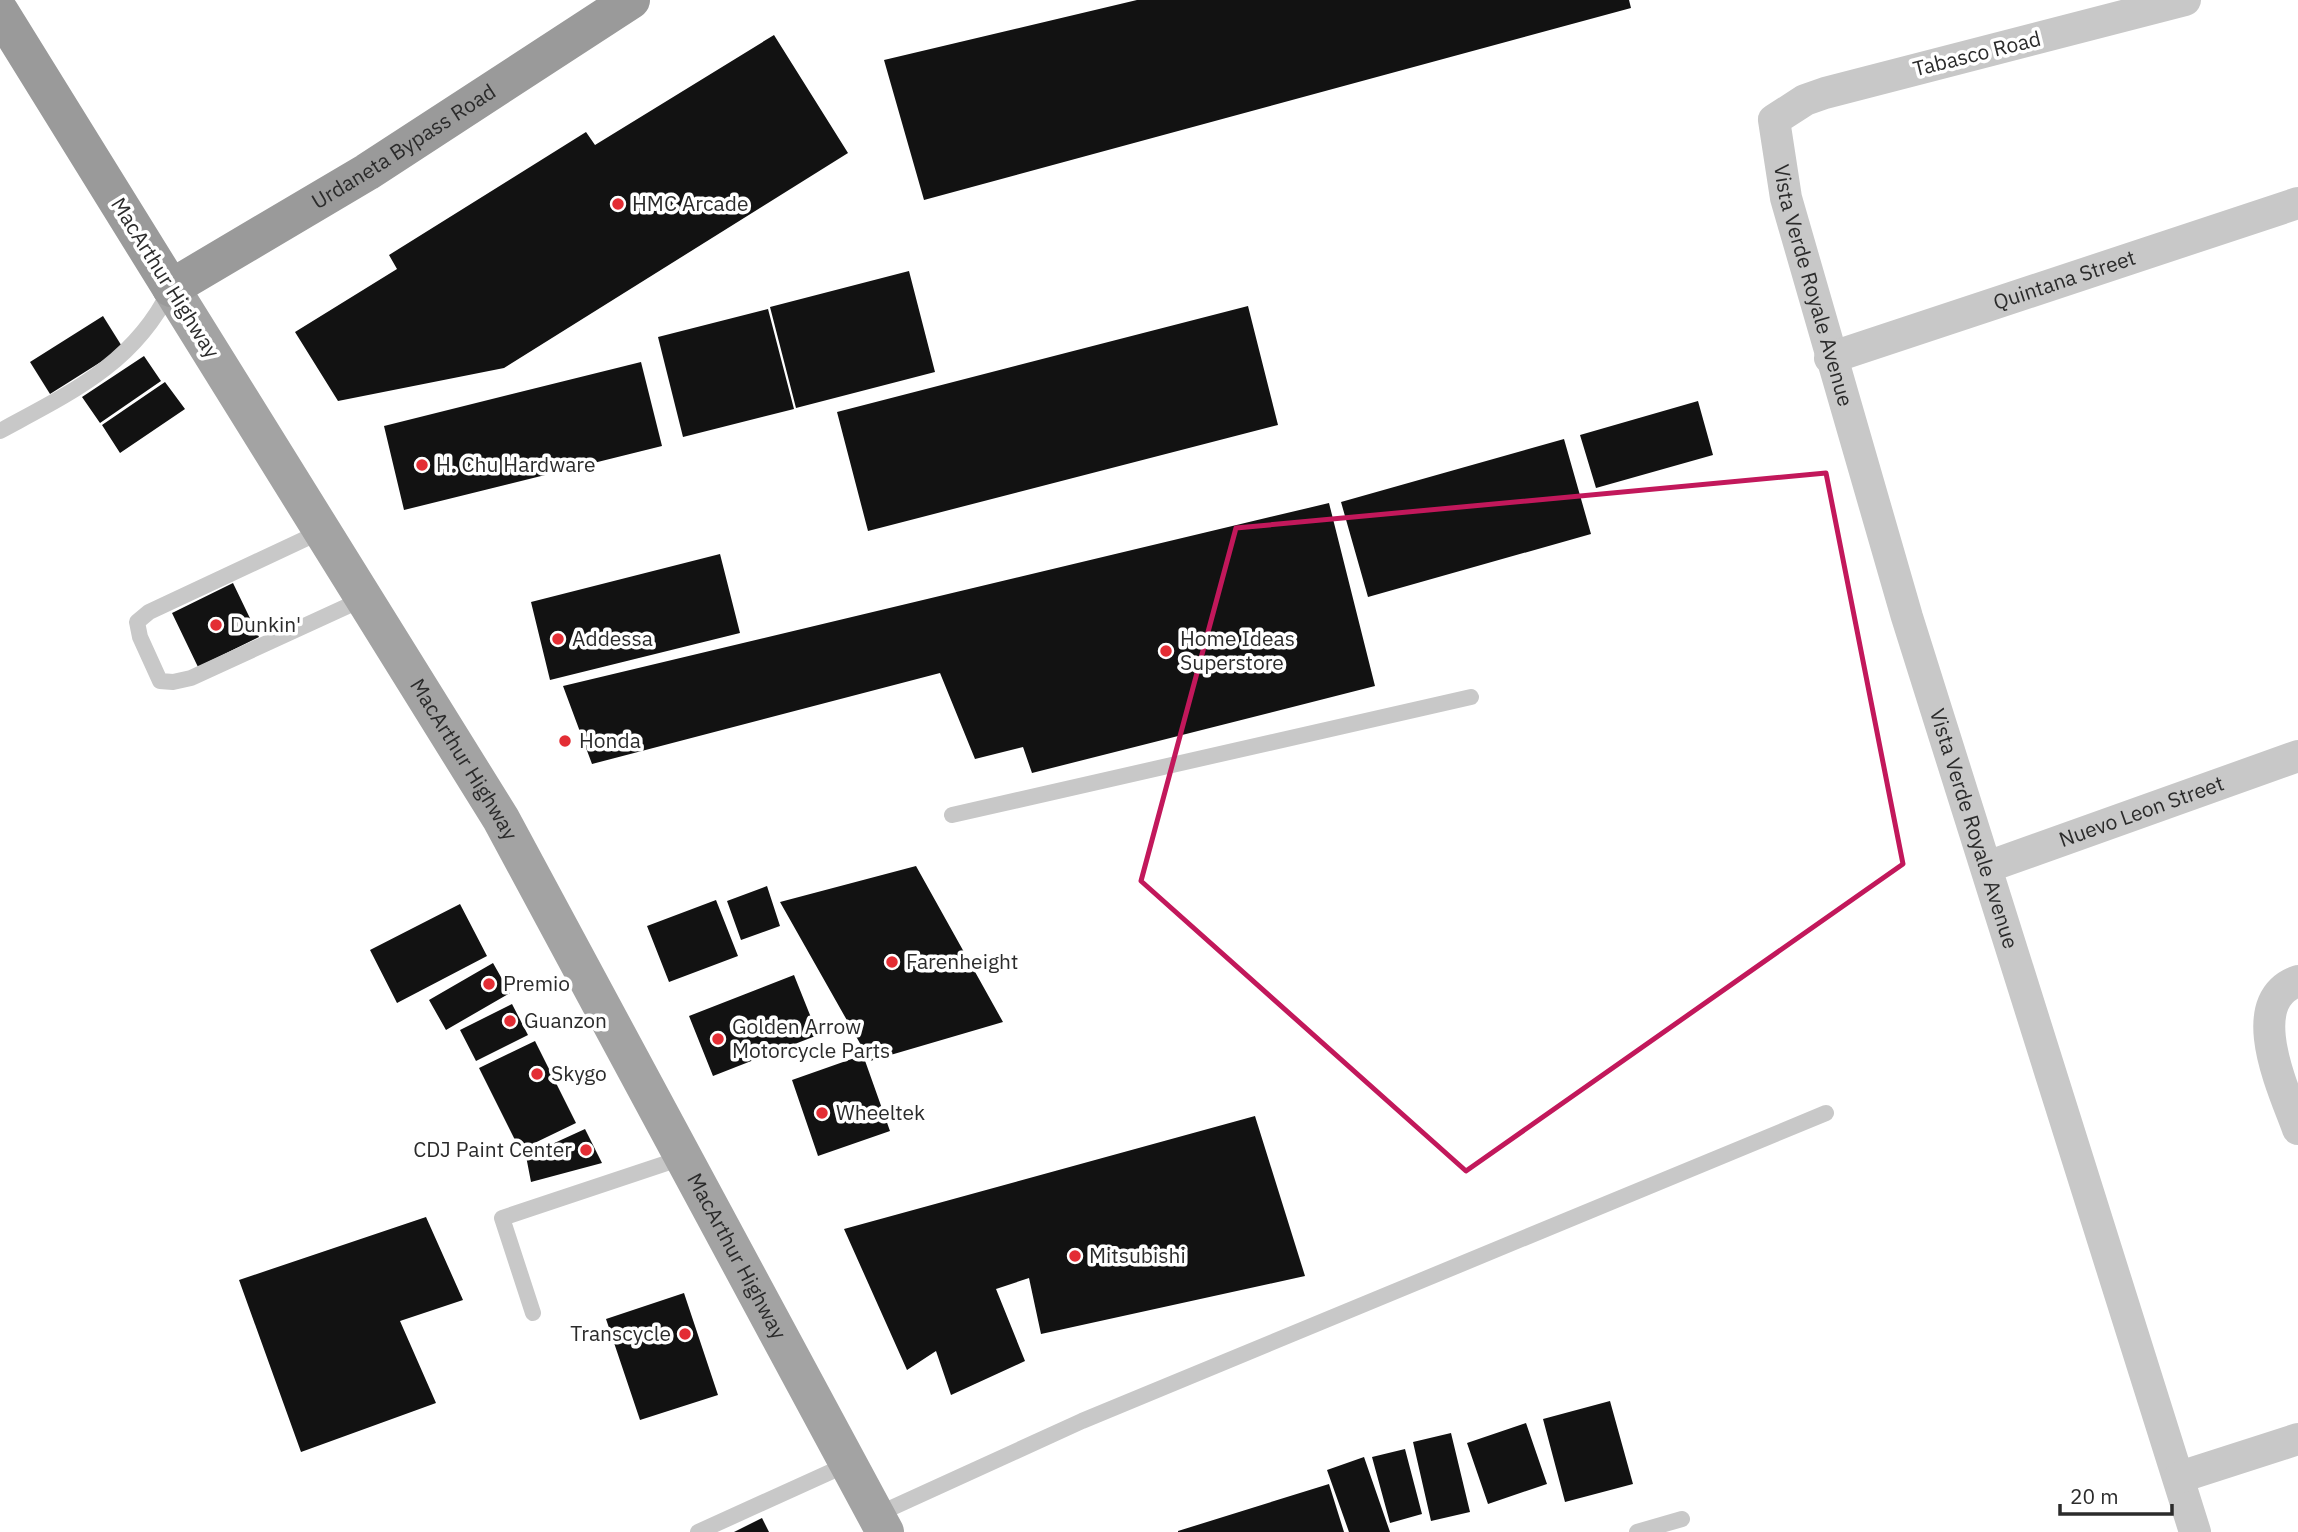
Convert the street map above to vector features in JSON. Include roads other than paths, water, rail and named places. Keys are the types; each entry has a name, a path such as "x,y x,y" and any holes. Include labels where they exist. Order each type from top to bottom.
{"highway":[{"name":"Urdaneta Bypass Road","path":"172,288 367,172 631,0"},
{"name":"MacArthur Highway","path":"0,12 172,288"}],"main road":[{"name":"MacArthur Highway","path":"172,288 501,819 881,1524"}],"street":[{"name":"Tabasco Road","path":"1774,120 1805,100 1825,93 2185,0"},
{"name":"Vista Verde Royale Avenue","path":"1774,120 1786,198 1903,604 2196,1532"},
{"name":"Quintana Street","path":"1830,358 2298,203"},
{"name":"Nuevo Leon Street","path":"1987,867 2298,756"},
{"path":"2298,981 2286,985 2269,1010 2271,1053 2298,1129"},
{"path":"2180,1477 2298,1439"}],"lane":[{"path":"0,430 69,394 127,352 158,316 172,288"},
{"path":"322,531 149,612 137,622 139,637 160,681 173,682 191,678 364,599"},
{"path":"952,815 1471,696"},
{"path":"881,1524 1095,1416 1826,1113"},
{"path":"533,1313 502,1218 682,1158"},
{"path":"698,1532 848,1464"},
{"path":"1637,1532 1682,1519"}],"place":[{"name":"HMC Arcade","path":"618,204"},
{"name":"H. Chu Hardware","path":"422,465"},
{"name":"Dunkin'","path":"216,625"},
{"name":"Addessa","path":"558,639"},
{"name":"Home Ideas Superstore","path":"1166,651"},
{"name":"Honda","path":"565,741"},
{"name":"Farenheight","path":"892,962"},
{"name":"Premio","path":"489,984"},
{"name":"Guanzon","path":"510,1021"},
{"name":"Golden Arrow Motorcycle Parts","path":"718,1039"},
{"name":"Skygo","path":"537,1074"},
{"name":"Wheeltek","path":"822,1113"},
{"name":"CDJ Paint Center","path":"586,1150"},
{"name":"Mitsubishi","path":"1075,1256"},
{"name":"Transcycle","path":"685,1334"}]}
